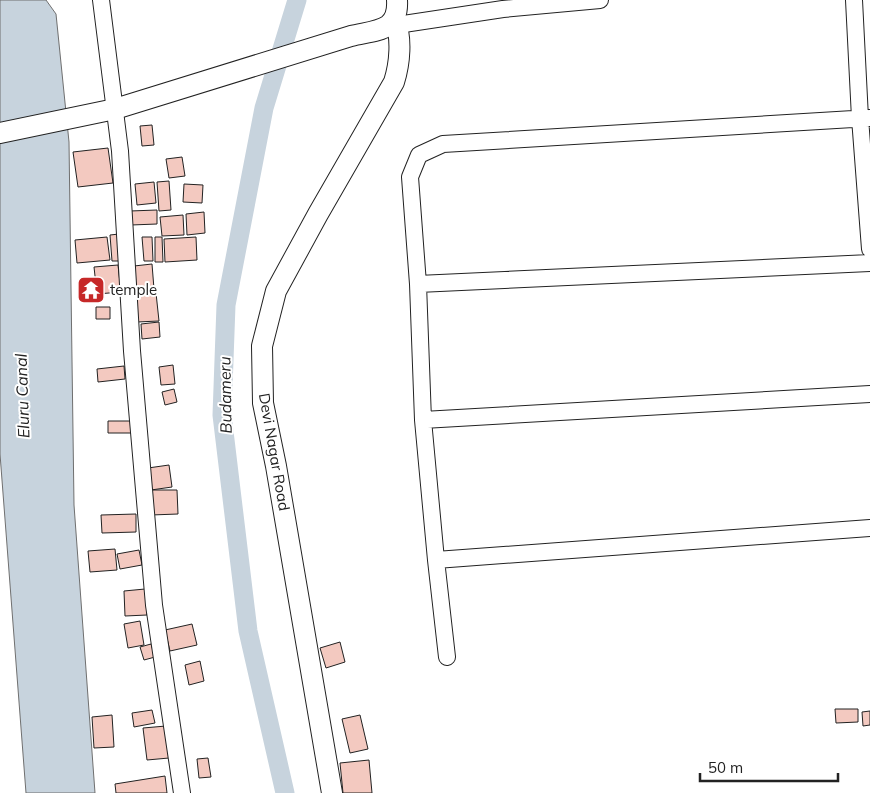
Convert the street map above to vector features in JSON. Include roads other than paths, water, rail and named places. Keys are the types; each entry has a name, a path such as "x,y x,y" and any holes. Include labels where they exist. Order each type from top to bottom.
{"street":[{"path":"101,0 120,151 132,351 154,605 182,793"},
{"path":"0,133 115,109 351,36 385,28 395,17 600,0"},
{"path":"854,0 865,118 870,249"},
{"name":"Devi Nagar Road","path":"332,793 276,466 263,403 262,346 276,292 318,214 394,82 398,68 395,17"},
{"path":"447,657 423,420 418,284 410,176 419,156 443,144 865,118"},
{"path":"418,284 870,263"},
{"path":"423,420 870,394"},
{"path":"436,560 870,528"}],"water":[{"name":"Eluru Canal","path":"0,0 46,0 56,14 69,142 74,505 95,793 26,793 0,454"}],"waterway":[{"name":"Budameru","path":"285,793 248,631 222,415 226,305 264,108 297,0"}],"place":[{"name":"temple","path":"91,290"}]}
